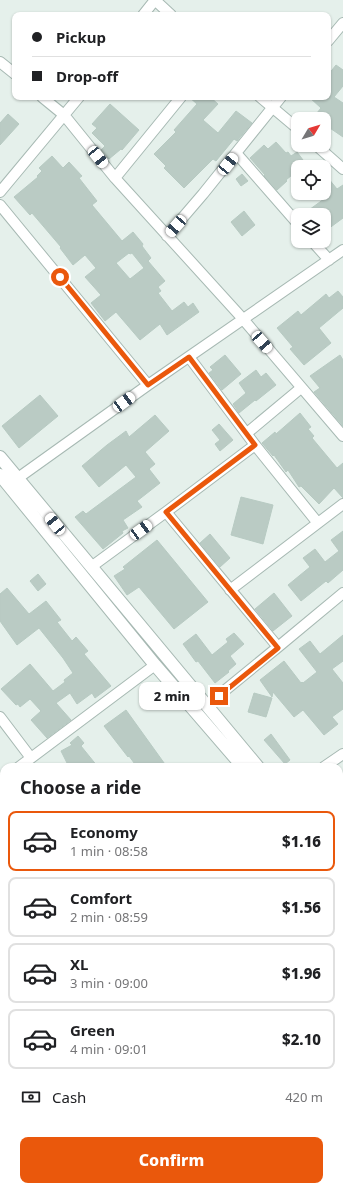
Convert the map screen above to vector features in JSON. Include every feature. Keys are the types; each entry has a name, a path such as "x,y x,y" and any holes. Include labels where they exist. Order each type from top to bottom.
{"street":[{"path":"145,12 155,0 168,12"},
{"path":"331,38 342,25"},
{"path":"0,62 12,72"},
{"path":"46,100 64,115 115,178 243,319 343,436"},
{"path":"0,192 76,100"},
{"path":"115,178 179,100"},
{"path":"264,100 291,123"},
{"path":"167,236 278,100"},
{"path":"324,152 343,169"},
{"path":"236,153 291,216"},
{"path":"0,206 148,385"},
{"path":"318,248 328,260"},
{"path":"18,478 148,385 343,250"},
{"path":"189,357 255,445 317,522"},
{"path":"247,433 302,388"},
{"path":"90,567 255,445"},
{"path":"0,457 90,567 207,705 245,763"},
{"path":"0,475 155,665 245,763"},
{"path":"230,590 317,522 343,504"},
{"path":"166,512 278,648"},
{"path":"207,705 343,593"},
{"path":"24,763 155,665"},
{"path":"0,717 31,758"},
{"path":"330,763 343,754"}],"building":[{"path":"336,65 343,70 343,86 334,97 343,103 343,137 331,129 331,112 318,112 321,108 312,100 331,100 331,71"},
{"path":"192,100 213,100 218,104 203,120 218,133 236,111 252,123 237,141 234,139 216,161 213,159 184,188 164,168 166,166 154,154 176,132 174,130 197,104"},
{"path":"110,104 139,130 122,150 121,149 109,159 101,150 105,146 92,133 97,128 92,124"},
{"path":"8,114 19,124 0,145 0,123"},
{"path":"276,142 286,153 288,152 291,156 297,152 303,160 291,160 291,176 277,190 250,158 264,145 268,149"},
{"path":"52,156 63,168 69,162 82,176 79,178 97,201 92,205 122,241 133,232 143,244 142,246 151,258 148,261 165,281 158,287 161,291 158,293 172,311 184,302 188,307 193,303 199,312 167,335 160,324 140,340 116,312 105,321 91,303 101,295 85,277 96,268 85,255 73,265 60,248 61,247 32,213 30,215 14,197 38,177 37,176 42,171 39,168","holes":["129,253 132,253 144,268 130,279 116,263"]},
{"path":"242,174 248,181 241,186 236,179"},
{"path":"331,182 337,189 343,185 343,218 331,227 331,208 312,208 323,200 331,200"},
{"path":"244,211 255,225 242,236 231,222"},
{"path":"338,291 343,297 343,308 319,328 331,343 304,365 290,349 293,347 277,328 298,311 301,315 326,294 329,298"},
{"path":"225,355 241,374 222,390 209,373 213,370 210,367"},
{"path":"340,355 343,360 343,426 314,392 320,388 310,376"},
{"path":"256,370 261,377 266,373 276,385 239,413 233,404 246,393 239,383"},
{"path":"40,395 58,416 19,448 2,426"},
{"path":"300,413 311,427 308,429 314,436 312,438 337,468 343,463 343,498 334,488 319,504 301,486 299,487 288,470 286,472 274,455 273,456 262,443 275,432 276,434"},
{"path":"155,415 169,431 145,452 155,464 149,469 160,483 137,501 142,507 123,520 128,528 122,531 123,533 103,549 75,517 83,511 86,514 136,477 126,465 99,487 82,466 126,431 129,437"},
{"path":"219,424 233,440 220,451 215,444 220,440 212,430"},
{"path":"241,497 273,505 263,544 231,535"},
{"path":"343,531 343,570 328,583 326,581 301,601 288,585 310,567 303,558 315,549 325,562 339,551 331,540"},
{"path":"210,534 230,558 220,567 200,543"},
{"path":"157,540 208,602 174,629 139,587 127,595 114,576 125,569 123,567"},
{"path":"38,574 46,584 38,591 30,581"},
{"path":"7,588 29,614 46,601 61,620 57,622 72,641 76,637 88,651 84,654 111,686 95,698 92,693 77,704 70,693 56,703 71,720 47,738 31,720 41,711 30,699 20,707 18,704 16,705 1,689 30,664 53,691 65,682 64,680 73,673 39,628 17,645 0,621 0,594"},
{"path":"274,593 292,616 273,631 255,609"},
{"path":"234,633 244,644 230,656 236,664 228,671 229,672 215,683 198,661 196,662 183,644 196,634 212,655 228,642 226,639"},
{"path":"343,635 343,661 332,669 343,683 343,709 332,717 338,724 324,735 303,710 294,717 273,692 272,697 260,680 284,661 301,683 303,683 317,672 299,649 310,641 320,654"},
{"path":"254,693 272,698 266,717 248,712"},
{"path":"126,710 164,763 134,763 104,726"},
{"path":"271,734 290,760 284,763 264,740"},
{"path":"78,736 84,743 81,746 95,763 67,763 61,751 72,745 70,743"}],"route":[{"path":"60,277 148,385 189,357 255,445 166,512 278,648 219,696"}]}
